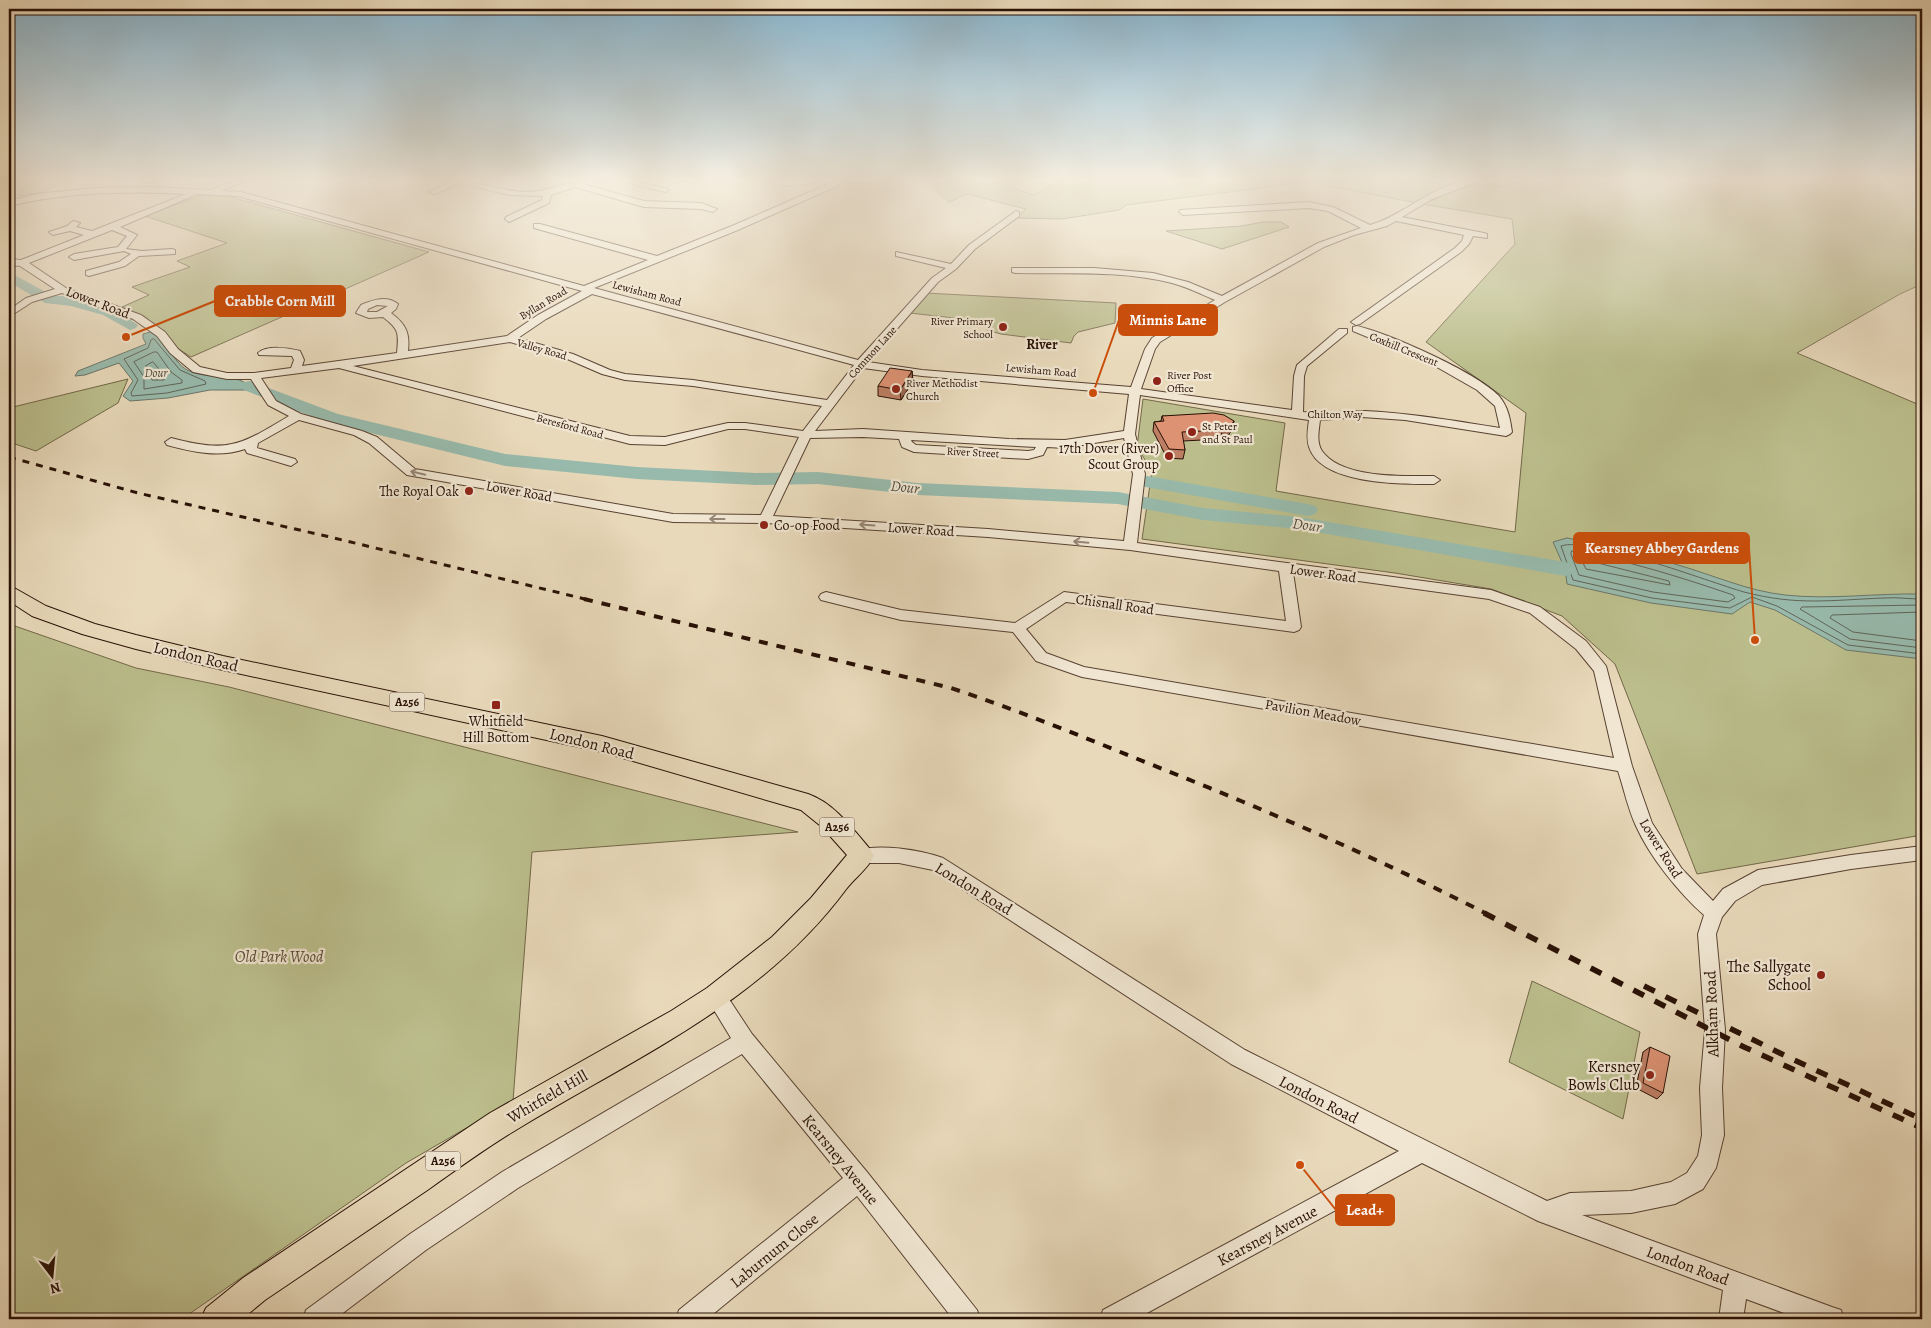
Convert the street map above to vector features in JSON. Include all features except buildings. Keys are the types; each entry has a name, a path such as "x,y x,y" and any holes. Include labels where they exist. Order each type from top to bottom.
{"main road":[{"name":"London Road","path":"9,593 39,611 89,629 136,642 223,663 602,744 808,803 830,820 862,856"},
{"name":"Whitfield Hill","path":"217,1319 254,1289 500,1123 680,1020 716,997 781,945 820,906 845,873 862,856"}],"street":[{"path":"22,263 74,243"},
{"path":"121,249 126,243"},
{"name":"Lewisham Road","path":"416,243 861,364 922,373 1135,391"},
{"path":"598,243 656,259"},
{"name":"Byllan Road","path":"510,339 587,290 697,243"},
{"name":"Common Lane","path":"766,519 806,435 829,404 918,297 934,280 953,267 977,243"},
{"path":"1130,546 1135,492 1139,474 1129,434 1135,391 1150,349 1156,340 1222,300 1329,243"},
{"path":"1297,414 1299,376 1302,365 1343,331 1338,326 1346,322 1356,326 1465,243"},
{"path":"74,257 95,255 121,249 137,253 172,252"},
{"path":"89,273 124,263 131,260 137,253"},
{"path":"898,254 953,267"},
{"name":"Lower Road","path":"9,262 22,263 63,290 137,317 161,334 178,354 197,370 256,380 272,403 297,416 358,433 372,440 411,472 673,518 766,519 988,533 1130,546 1491,595 1535,610 1581,644 1601,670 1624,766 1644,825 1676,874 1694,895 1714,913"},
{"path":"1014,270 1116,273 1164,278 1177,281 1222,300"},
{"path":"9,314 29,300 63,290"},
{"path":"384,313 402,326 404,335 402,356"},
{"name":"Coxhill Crescent","path":"1356,326 1424,354 1459,373 1498,402 1505,415 1506,432"},
{"name":"Valley Road","path":"256,380 296,370 510,339 569,356 606,372 625,376 693,383 829,404"},
{"path":"263,353 284,351 296,353 299,360 296,370"},
{"name":"Beresford Road","path":"338,365 630,440 665,441 728,426 745,426 806,435"},
{"name":"Chilton Way","path":"1135,391 1315,417 1362,414 1506,432"},
{"path":"171,442 188,448 211,452 230,450 252,443 297,416"},
{"path":"1315,417 1313,441 1315,449 1322,458 1337,468 1354,475 1377,480 1434,480"},
{"name":"River Street","path":"806,435 863,433 905,436 906,444 914,448 1028,455 1038,452 1043,444 1065,444 1129,434"},
{"path":"252,443 251,450 291,462"},
{"name":"Chisnall Road","path":"1017,628 1064,597 1294,627 1285,568"},
{"path":"826,597 902,615 1017,628"},
{"name":"Pavilion Meadow","path":"1017,628 1041,657 1082,672 1624,766"},
{"name":"Alkham Road","path":"1546,1213 1570,1204 1631,1202 1675,1193 1695,1181 1708,1160 1713,1135 1712,1088 1715,1030 1706,934 1714,913 1729,895 1758,878 1851,862 1922,853"},
{"name":"London Road","path":"862,856 898,856 937,863 1238,1057 1546,1213 1832,1319"},
{"name":"Kearsney Avenue","path":"716,997 745,1041 859,1180 968,1319"},
{"path":"315,1319 418,1242 510,1180 745,1041"},
{"name":"Kearsney Avenue","path":"1112,1319 1422,1151"},
{"name":"Laburnum Close","path":"688,1319 859,1180"},
{"path":"1731,1319 1736,1283"}],"green space":[{"path":"227,243 397,243 429,252 191,357 174,346 166,335 144,316 122,307 149,295 132,287 190,267 177,261"},
{"path":"1203,243 1240,243 1222,249"},
{"path":"1922,243 1922,284 1900,294 1797,353 1922,406 1922,835 1697,874 1615,664 1562,616 1491,589 1395,573 1142,539 1152,471 1137,447 1143,399 1285,423 1276,491 1515,532 1526,413 1426,342 1515,244"},
{"path":"925,293 1116,303 1115,323 1078,332 1071,343 1001,334 987,330 988,322 910,313"},
{"path":"128,379 118,403 36,451 9,442 9,408"},
{"name":"Old Park Wood","path":"9,624 136,668 229,687 798,832 532,852 513,1101 406,1163 182,1319 9,1319"},
{"path":"1532,981 1640,1032 1623,1119 1509,1062"}],"water":[{"name":"Dour","path":"150,332 161,339 177,361 187,370 203,375 236,379 250,386 247,390 210,390 168,398 130,401 123,396 133,381 119,363 85,375 75,376 78,371 146,344 143,334"},
{"path":"1567,538 1609,546 1650,557 1771,593 1819,597 1922,594 1922,659 1846,650 1775,610 1750,602 1732,614 1651,603 1567,584 1565,569 1553,542"}],"waterway":[{"name":"Dour","path":"9,276 50,300 72,301 109,312 130,325"},
{"name":"Dour","path":"250,386 332,418 505,460 637,473 756,479 818,478 918,489 1118,498 1203,514 1299,523 1565,569"},
{"name":"Dour","path":"1147,482 1308,510"}],"railway":[{"path":"9,457 138,493 330,537 589,600"},
{"path":"584,599 951,688 976,696 1275,815 1361,853 1487,914"},
{"path":"1484,913 1744,1047 1922,1128"},
{"path":"1644,986 1794,1060 1919,1118"}],"place":[{"name":"River Primary School","path":"1003,327"},
{"name":"Crabble Corn Mill","path":"126,337"},
{"name":"River Post Office","path":"1157,381"},
{"name":"River Methodist Church","path":"896,389"},
{"name":"Minnis Lane","path":"1093,393"},
{"name":"St Peter and St Paul","path":"1192,432"},
{"name":"17th Dover (River) Scout Group","path":"1169,456"},
{"name":"The Royal Oak","path":"469,491"},
{"name":"Co-op Food","path":"764,525"},
{"name":"Kearsney Abbey Gardens","path":"1755,640"},
{"name":"Whitfield Hill Bottom","path":"496,705"},
{"name":"The Sallygate School","path":"1821,975"},
{"name":"Kersney Bowls Club","path":"1650,1075"},
{"name":"Lead+","path":"1300,1165"}],"district":[{"name":"River","path":"1042,344"}]}
